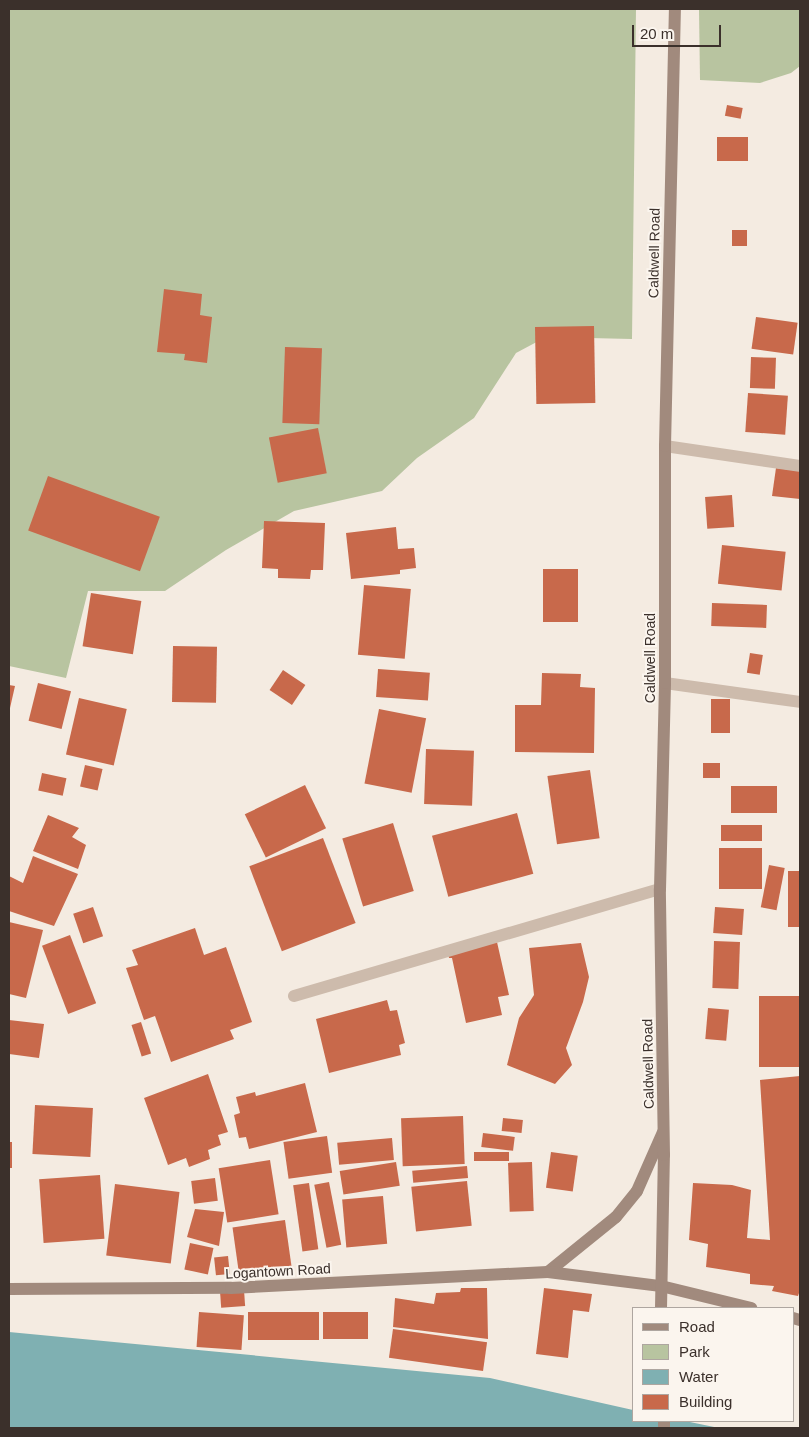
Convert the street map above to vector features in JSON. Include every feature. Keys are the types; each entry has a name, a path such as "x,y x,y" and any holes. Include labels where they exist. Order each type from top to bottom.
{"main road":[{"name":"Caldwell Road","path":"661,1307 664,1130 660,889 665,683 665,446 675,9"},
{"path":"548,1272 621,1211 637,1191 664,1130"},
{"name":"Logantown Road","path":"9,1289 231,1288 548,1272 661,1286 747,1307"}],"street":[{"path":"665,446 800,466"},
{"path":"665,683 800,702"},
{"path":"294,996 660,889"}],"green space":[{"path":"9,9 636,9 632,339 546,337 516,353 474,418 417,458 382,491 294,511 226,550 165,591 88,591 66,678 9,666"},
{"path":"699,9 800,9 800,66 791,73 760,83 700,80"}],"water":[{"path":"9,1332 490,1378 632,1410 632,1422 690,1422 719,1428 9,1428"}],"building":[{"path":"727,105 743,108 741,119 725,116"},
{"path":"717,137 748,137 748,161 717,161"},
{"path":"732,230 747,230 747,246 732,246"},
{"path":"164,289 202,294 200,315 212,317 207,363 184,360 185,354 157,352"},
{"path":"756,317 798,323 793,355 752,349"},
{"path":"594,326 595,403 536,404 535,327"},
{"path":"285,347 322,348 319,424 282,423"},
{"path":"751,357 776,358 775,389 750,388"},
{"path":"748,393 788,396 785,435 745,432"},
{"path":"318,428 327,473 278,483 269,438"},
{"path":"776,468 800,471 800,499 772,496"},
{"path":"48,476 160,517 140,571 28,531"},
{"path":"732,495 734,527 707,529 705,497"},
{"path":"264,521 325,523 323,570 311,570 310,579 278,578 278,569 262,568"},
{"path":"396,527 398,549 414,548 416,568 400,570 400,574 351,579 346,533"},
{"path":"722,545 786,552 782,590 718,584"},
{"path":"543,569 578,569 578,622 543,622"},
{"path":"364,585 411,589 405,659 358,655"},
{"path":"91,593 141,601 133,654 83,646"},
{"path":"712,603 767,605 766,628 711,626"},
{"path":"173,646 217,647 216,703 172,702"},
{"path":"750,653 763,655 760,675 747,673"},
{"path":"378,669 430,673 428,701 376,697"},
{"path":"283,670 305,685 292,705 270,690"},
{"path":"542,673 581,674 580,687 595,688 594,753 515,752 515,705 541,705"},
{"path":"38,683 71,691 62,729 29,721"},
{"path":"9,685 15,686 10,708 9,708"},
{"path":"79,698 127,709 114,766 66,755"},
{"path":"711,699 730,699 730,733 711,733"},
{"path":"379,709 426,718 412,793 364,784"},
{"path":"426,749 474,751 472,806 424,804"},
{"path":"703,763 720,763 720,778 703,778"},
{"path":"85,765 103,769 98,790 80,786"},
{"path":"590,770 600,838 557,844 547,776"},
{"path":"42,773 66,778 63,796 38,791"},
{"path":"305,785 326,828 266,858 245,814"},
{"path":"731,786 777,786 777,813 731,813"},
{"path":"517,813 533,874 448,897 432,836"},
{"path":"48,815 79,828 72,837 86,845 78,869 33,851"},
{"path":"393,823 414,891 363,906 342,838"},
{"path":"721,825 762,825 762,841 721,841"},
{"path":"323,838 356,923 282,951 249,866"},
{"path":"719,848 762,848 762,889 719,889"},
{"path":"33,856 78,874 54,926 9,911 9,876 23,883"},
{"path":"769,865 785,868 777,910 761,907"},
{"path":"788,871 800,871 800,927 788,927"},
{"path":"93,907 103,936 83,943 73,914"},
{"path":"715,907 744,909 742,935 713,933"},
{"path":"9,922 43,930 26,998 9,994"},
{"path":"195,928 204,955 226,947 252,1022 230,1030 234,1039 171,1062 155,1016 144,1020 126,968 138,965 132,950"},
{"path":"70,935 96,1003 68,1014 42,946"},
{"path":"714,941 740,942 738,989 712,988"},
{"path":"497,942 509,995 498,997 502,1015 466,1023 452,958 449,958 448,954"},
{"path":"581,943 589,977 583,1002 566,1048 572,1065 555,1084 507,1065 519,1018 534,995 529,948"},
{"path":"759,996 800,996 800,1067 759,1067"},
{"path":"387,1000 390,1011 397,1010 405,1043 399,1045 401,1055 329,1073 316,1019"},
{"path":"708,1008 729,1010 726,1041 705,1039"},
{"path":"9,1020 44,1024 39,1058 9,1054"},
{"path":"141,1022 151,1053 142,1056 131,1025"},
{"path":"208,1074 228,1132 218,1135 221,1145 208,1150 210,1159 189,1167 186,1158 168,1165 144,1098"},
{"path":"800,1076 800,1290 798,1296 772,1291 774,1286 750,1284 750,1274 706,1267 708,1244 689,1240 693,1183 732,1185 751,1190 747,1238 770,1240 760,1080"},
{"path":"305,1083 317,1132 249,1149 246,1137 239,1138 234,1115 240,1113 236,1097 255,1092 256,1096"},
{"path":"35,1105 93,1108 90,1157 32,1154"},
{"path":"463,1116 465,1164 403,1166 401,1118"},
{"path":"503,1118 523,1120 522,1133 502,1131"},
{"path":"483,1133 515,1137 513,1151 481,1147"},
{"path":"327,1136 332,1173 289,1179 283,1142"},
{"path":"392,1138 394,1160 339,1165 337,1143"},
{"path":"9,1142 12,1142 12,1168 9,1168"},
{"path":"474,1152 509,1152 509,1161 474,1161"},
{"path":"551,1152 578,1156 573,1191 546,1188"},
{"path":"270,1160 279,1214 227,1222 219,1168"},
{"path":"396,1162 400,1186 343,1195 340,1171"},
{"path":"532,1162 534,1211 510,1212 508,1163"},
{"path":"467,1166 468,1178 413,1183 412,1171"},
{"path":"100,1175 104,1239 44,1243 39,1179"},
{"path":"215,1178 218,1201 194,1204 191,1181"},
{"path":"467,1181 472,1226 416,1232 411,1187"},
{"path":"329,1182 341,1245 326,1248 314,1185"},
{"path":"309,1183 318,1249 302,1252 293,1185"},
{"path":"115,1184 180,1192 171,1263 106,1255"},
{"path":"383,1196 387,1244 346,1247 342,1200"},
{"path":"195,1209 224,1212 219,1246 187,1237"},
{"path":"285,1220 292,1269 239,1276 233,1227"},
{"path":"190,1243 213,1248 208,1274 184,1269"},
{"path":"228,1256 230,1274 216,1275 214,1257"},
{"path":"461,1288 487,1288 488,1339 393,1327 395,1298 434,1304 436,1293 460,1292"},
{"path":"544,1288 592,1294 589,1312 573,1310 568,1358 536,1354"},
{"path":"244,1290 245,1306 221,1308 220,1292"},
{"path":"199,1312 244,1315 241,1350 197,1347"},
{"path":"248,1312 319,1312 319,1340 248,1340"},
{"path":"323,1312 368,1312 368,1339 323,1339"},
{"path":"393,1329 487,1342 483,1371 389,1358"}]}
